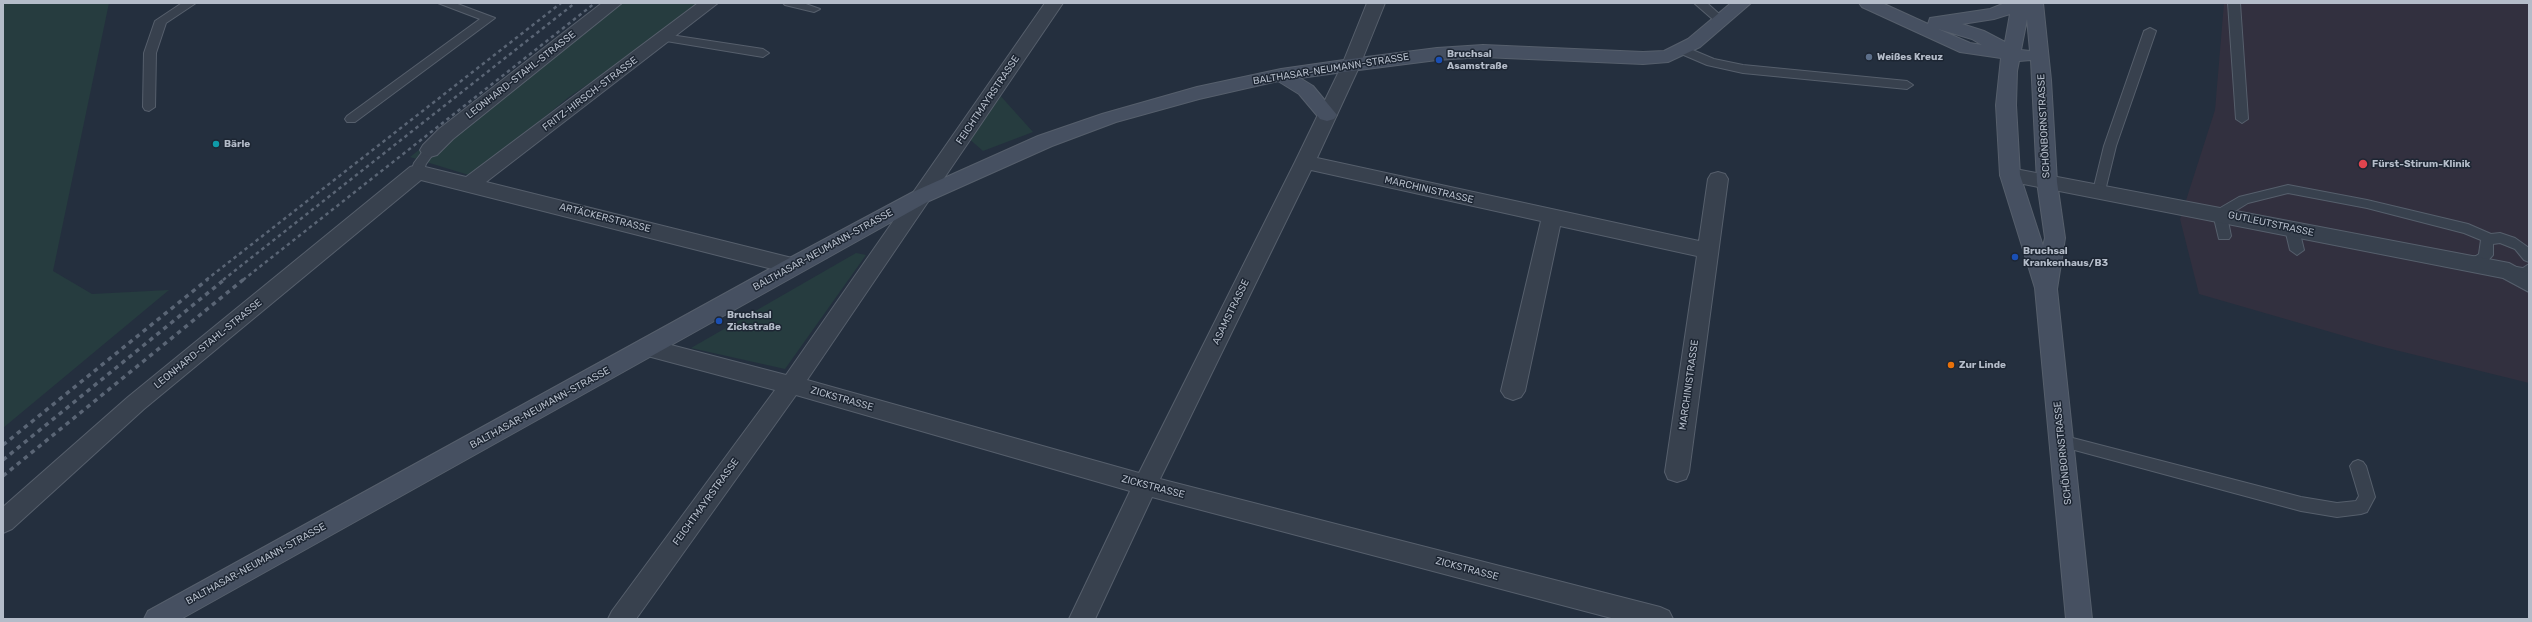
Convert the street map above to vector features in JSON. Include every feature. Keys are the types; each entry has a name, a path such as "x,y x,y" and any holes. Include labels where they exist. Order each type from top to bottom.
{"street":[{"name":"LEONHARD-STAHL-STRASSE","path":"430,150 452,129 613,3"},
{"name":"FRITZ-HIRSCH-STRASSE","path":"471,184 709,3"},
{"name":"FEICHTMAYRSTRASSE","path":"922,196 1054,3"},
{"name":"ASAMSTRASSE","path":"1082,619 1145,485 1306,162 1351,64 1376,3"},
{"name":"BALTHASAR-NEUMANN-STRASSE","path":"157,619 648,348 792,266 922,196 1002,159 1109,118 1197,93 1281,75 1351,64 1436,54 1483,51 1643,58 1668,56 1683,50 1742,3"},
{"path":"1868,3 1966,48 1996,53 2012,53"},
{"path":"1937,22 1981,18 2020,3"},
{"name":"SCHÖNBORNSTRASSE","path":"2020,3 2006,105 2010,175 2046,288 2079,619"},
{"name":"SCHÖNBORNSTRASSE","path":"2034,3 2040,60 2047,182 2055,238 2046,288"},
{"path":"1896,16 1937,22 1978,35 2012,53 2040,60"},
{"path":"1281,75 1306,90 1328,115"},
{"name":"MARCHINISTRASSE","path":"1306,162 1708,250"},
{"name":"LEONHARD-STAHL-STRASSE","path":"3,522 136,403 417,172"},
{"name":"ARTÄCKERSTRASSE","path":"417,172 471,184 792,266"},
{"name":"GUTLEUTSTRASSE","path":"2010,175 2220,214 2525,275"},
{"name":"MARCHINISTRASSE","path":"1677,472 1718,179"},
{"name":"BALTHASAR-NEUMANN-STRASSE","path":"791,385 922,196"},
{"path":"1513,391 1552,217"},
{"name":"ZICKSTRASSE","path":"648,348 791,385 1145,485 1660,619"},
{"name":"FEICHTMAYRSTRASSE","path":"621,619 791,385"}],"lane":[{"path":"149,107 150,53 162,21 190,3"},
{"path":"351,119 489,18 444,3"},
{"path":"789,3 814,9"},
{"path":"1700,3 1721,21"},
{"path":"2234,3 2242,119"},
{"path":"2099,191 2110,146 2150,31"},
{"path":"664,38 762,53"},
{"path":"1683,50 1711,62 1743,69 1907,85"},
{"path":"417,172 420,163 430,150"},
{"path":"2224,236 2220,214 2244,200 2288,189 2367,204 2468,229 2490,239 2500,238 2520,246 2529,257"},
{"path":"2292,229 2297,250"},
{"path":"2490,239 2486,243 2486,255 2494,263 2525,275"},
{"path":"2464,262 2480,260 2486,255"},
{"path":"2061,441 2301,504 2337,510 2361,507 2367,497 2358,466"}],"shaded area":[{"name":"Fürst-Stirum-Klinik","path":"2224,3 2529,4 2529,383 2379,346 2199,294 2180,219 2215,110"}],"green space":[{"path":"3,3 109,3 53,271 92,294 169,290 3,428"},
{"path":"618,3 699,3 650,42 569,97 472,176 410,157 459,118"},
{"path":"997,92 1033,132 983,151 967,137"},
{"path":"856,253 866,255 785,369 691,348"}],"railway":[{"path":"206,280 561,3"},
{"path":"223,280 575,3"},
{"path":"243,280 595,3"},
{"path":"3,445 208,279"},
{"path":"3,460 225,279"},
{"path":"3,476 244,279"}],"place":[{"name":"Weißes Kreuz","path":"1869,57"},
{"name":"Bruchsal Asamstraße","path":"1439,60"},
{"name":"Bärle","path":"216,144"},
{"name":"Fürst-Stirum-Klinik","path":"2363,164"},
{"name":"Bruchsal Krankenhaus/B3","path":"2015,257"},
{"name":"Bruchsal Zickstraße","path":"719,321"},
{"name":"Zur Linde","path":"1951,365"}]}
